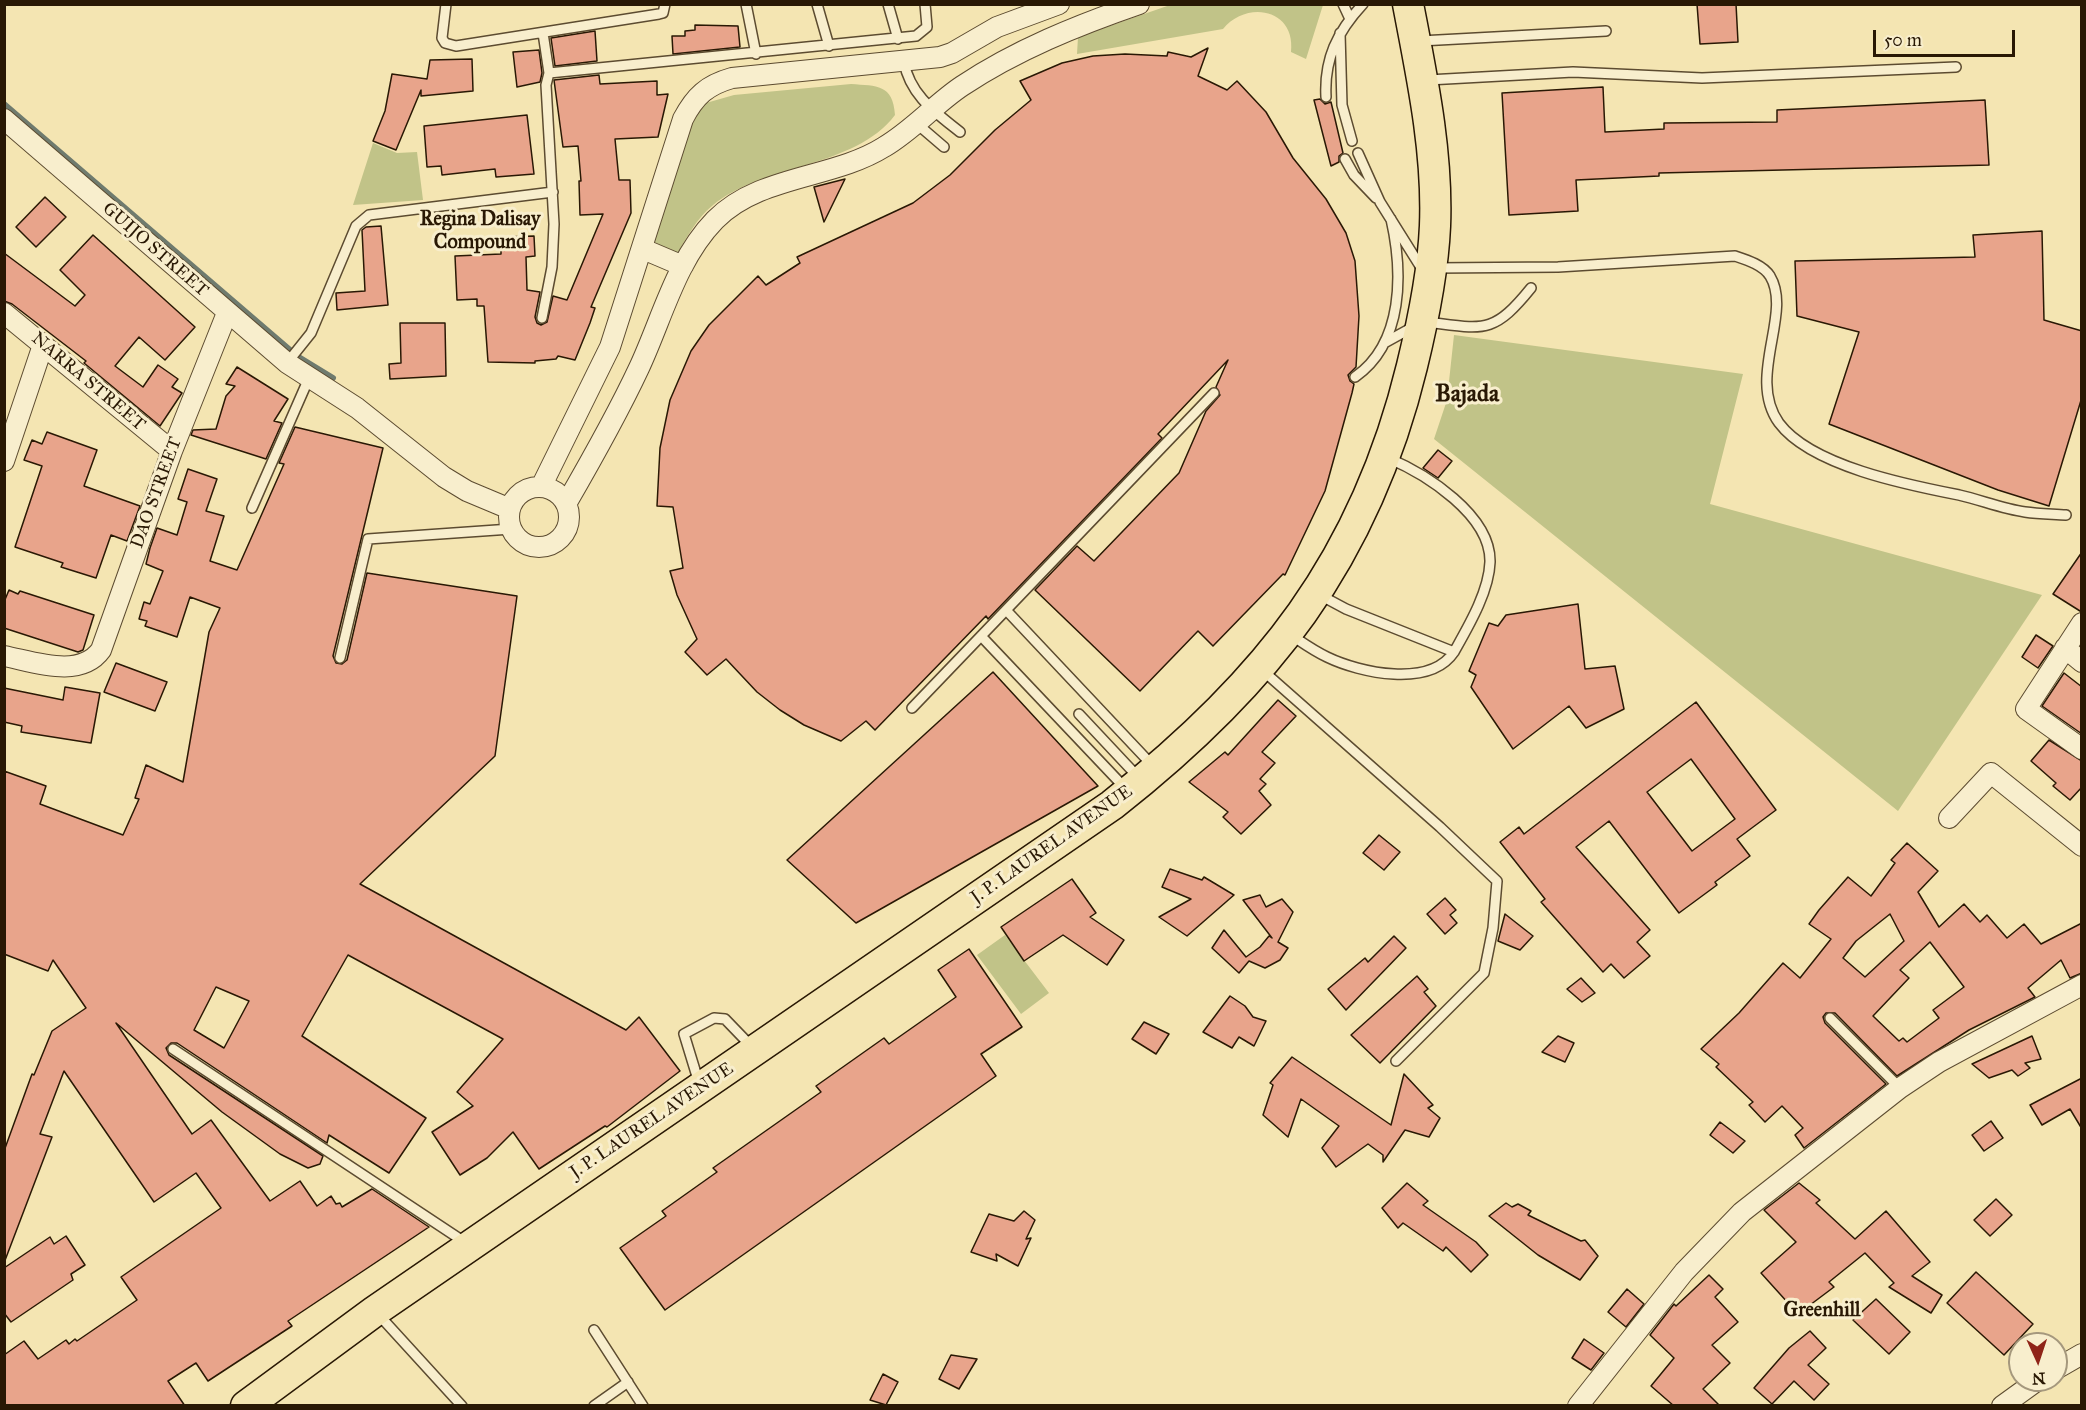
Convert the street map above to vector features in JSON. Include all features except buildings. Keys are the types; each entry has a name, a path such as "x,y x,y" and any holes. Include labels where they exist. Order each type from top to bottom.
{"main road":[{"name":"J. P. LAUREL AVENUE","path":"257,1402 375,1311 756,1051 1143,781 1217,716 1289,633 1318,594 1368,501 1407,386 1423,321 1430,274 1435,205 1422,81 1408,4"}],"street":[{"path":"541,487 610,347 683,119 702,91 714,83 732,78 904,63 952,53 997,27 1059,4"},
{"path":"566,504 627,392 683,266 699,240 716,219 736,202 762,191 860,159 884,148 931,108 1004,62 1057,36 1139,4"},
{"name":"GUIJO STREET","path":"4,119 227,314 287,363 357,408 444,477 468,491 510,509"},
{"path":"643,249 683,266"},
{"name":"NARRA STREET","path":"4,313 172,451"},
{"name":"DAO STREET","path":"4,656 52,665 82,664 91,662 101,650 172,451 227,314"},
{"path":"4,461 43,345"},
{"path":"541,487 551,489 566,504 569,520 567,529 549,545 532,546 523,543 511,529 510,509 521,492 541,487"},
{"path":"2082,622 2026,709 2082,749"},
{"path":"2065,648 2082,662"},
{"path":"1949,818 1991,773 2082,846"},
{"path":"1578,1406 1684,1272 1742,1212 1900,1088 1975,1041 2082,985"},
{"path":"2068,1362 2082,1354"},
{"path":"2002,1406 2021,1392"}],"lane":[{"path":"446,4 442,32 445,43 450,45 659,14 663,13 665,4"},
{"path":"746,4 756,54"},
{"path":"817,4 829,46"},
{"path":"888,4 898,39"},
{"path":"549,73 898,39 924,32 928,20 925,4"},
{"path":"1343,4 1350,19"},
{"path":"1326,97 1327,60 1350,19 1363,4"},
{"path":"1415,42 1606,31"},
{"path":"542,318 552,267 553,192 546,85 549,73 543,33"},
{"path":"1341,33 1342,105 1352,141"},
{"path":"904,63 914,91 960,132"},
{"path":"1422,81 1573,72 1693,78 1956,68"},
{"path":"916,123 944,147"},
{"path":"1358,153 1380,202 1430,274 1735,256 1754,263 1769,275 1776,292 1765,375 1771,403 1779,423 1802,445 1843,464 1921,488 2025,512 2066,515"},
{"path":"1345,159 1354,175 1380,202"},
{"path":"287,363 310,333 356,226 369,215 553,192"},
{"path":"1355,377 1372,364 1386,342 1392,324 1398,283 1397,245 1391,219"},
{"path":"1386,342 1423,321 1468,327 1488,326 1512,312 1531,288"},
{"path":"252,508 309,378"},
{"path":"912,708 1182,429 1214,393"},
{"path":"1289,633 1329,658 1389,673 1425,673 1447,662 1454,652 1484,587 1490,563 1488,545 1482,530 1461,505 1412,468 1385,456"},
{"path":"340,658 368,539 511,529"},
{"path":"1318,594 1346,609 1454,652"},
{"path":"1006,610 1143,781"},
{"path":"981,636 1143,781"},
{"path":"1259,668 1440,827 1497,881 1493,928 1484,973 1396,1061"},
{"path":"1078,714 1143,781"},
{"path":"700,1088 684,1034 714,1018 725,1019 756,1051"},
{"path":"1830,1018 1900,1088"},
{"path":"173,1049 470,1246"},
{"path":"375,1311 462,1406"},
{"path":"594,1330 643,1406"},
{"path":"594,1406 628,1382"}],"green space":[{"path":"1170,5 1323,5 1306,59 1291,52 1290,37 1286,26 1278,18 1267,13 1256,12 1244,14 1223,29 1077,54 1078,37"},
{"path":"851,84 876,87 887,92 891,97 895,115 877,133 833,156 756,181 733,192 702,216 677,254 654,242 682,149 697,115 706,103 734,95"},
{"path":"373,143 397,153 417,152 423,200 353,205"},
{"path":"1454,335 1743,374 1710,504 2042,595 1898,811 1434,439 1447,400"},
{"path":"1005,935 1049,993 1021,1014 977,955"}],"waterway":[{"path":"4,104 297,356 333,378"}],"district":[{"name":"Regina Dalisay Compound","path":"480,232"},
{"name":"Bajada","path":"1467,395"},
{"name":"Greenhill","path":"1822,1311"}]}
